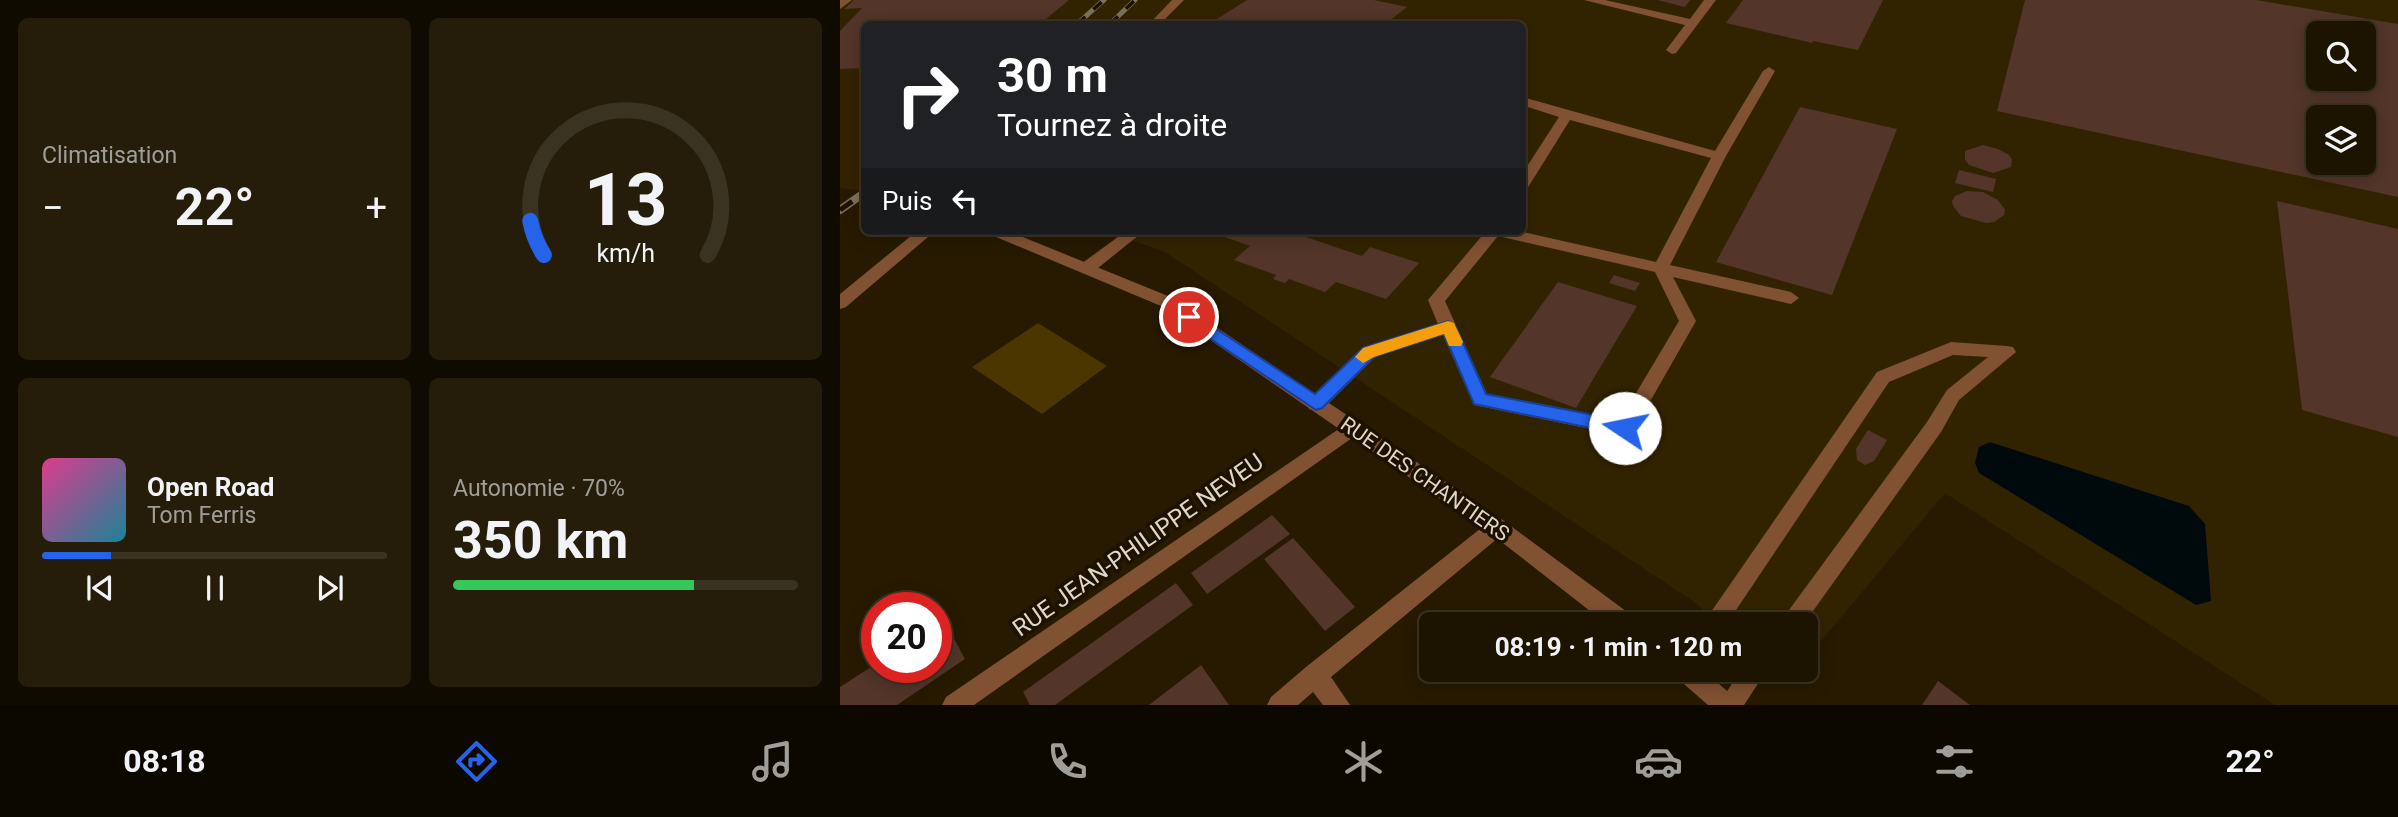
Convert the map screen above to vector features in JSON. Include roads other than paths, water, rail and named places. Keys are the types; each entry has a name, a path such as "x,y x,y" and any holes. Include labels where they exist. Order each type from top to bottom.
{"street":[{"path":"840,6 846,0"},
{"path":"1157,21 1178,0"},
{"path":"1590,0 1692,23"},
{"path":"1672,50 1710,0"},
{"path":"1661,268 1719,156 1769,71"},
{"path":"1526,103 1719,156"},
{"path":"1526,180 1567,116"},
{"path":"840,303 922,235"},
{"name":"RUE DES CHANTIERS","path":"1004,235 1167,302 1497,527 1609,612"},
{"path":"1087,268 1131,235"},
{"path":"1493,235 1436,300 1480,400 1625,428 1688,321 1661,268"},
{"path":"1514,235 1791,298"},
{"path":"1316,404 1369,352 1448,327"},
{"path":"1722,612 1883,377 1951,348 2007,352 1953,396 1934,427 1798,612"},
{"name":"RUE JEAN-PHILIPPE NEVEU","path":"954,705 1352,428"},
{"path":"1279,705 1497,527"},
{"path":"1314,675 1338,705"},
{"path":"1700,682 1728,705 1746,682"}],"railway":[{"path":"1080,21 1104,0"},
{"path":"1113,21 1135,0"},
{"path":"840,210 861,195"}]}
